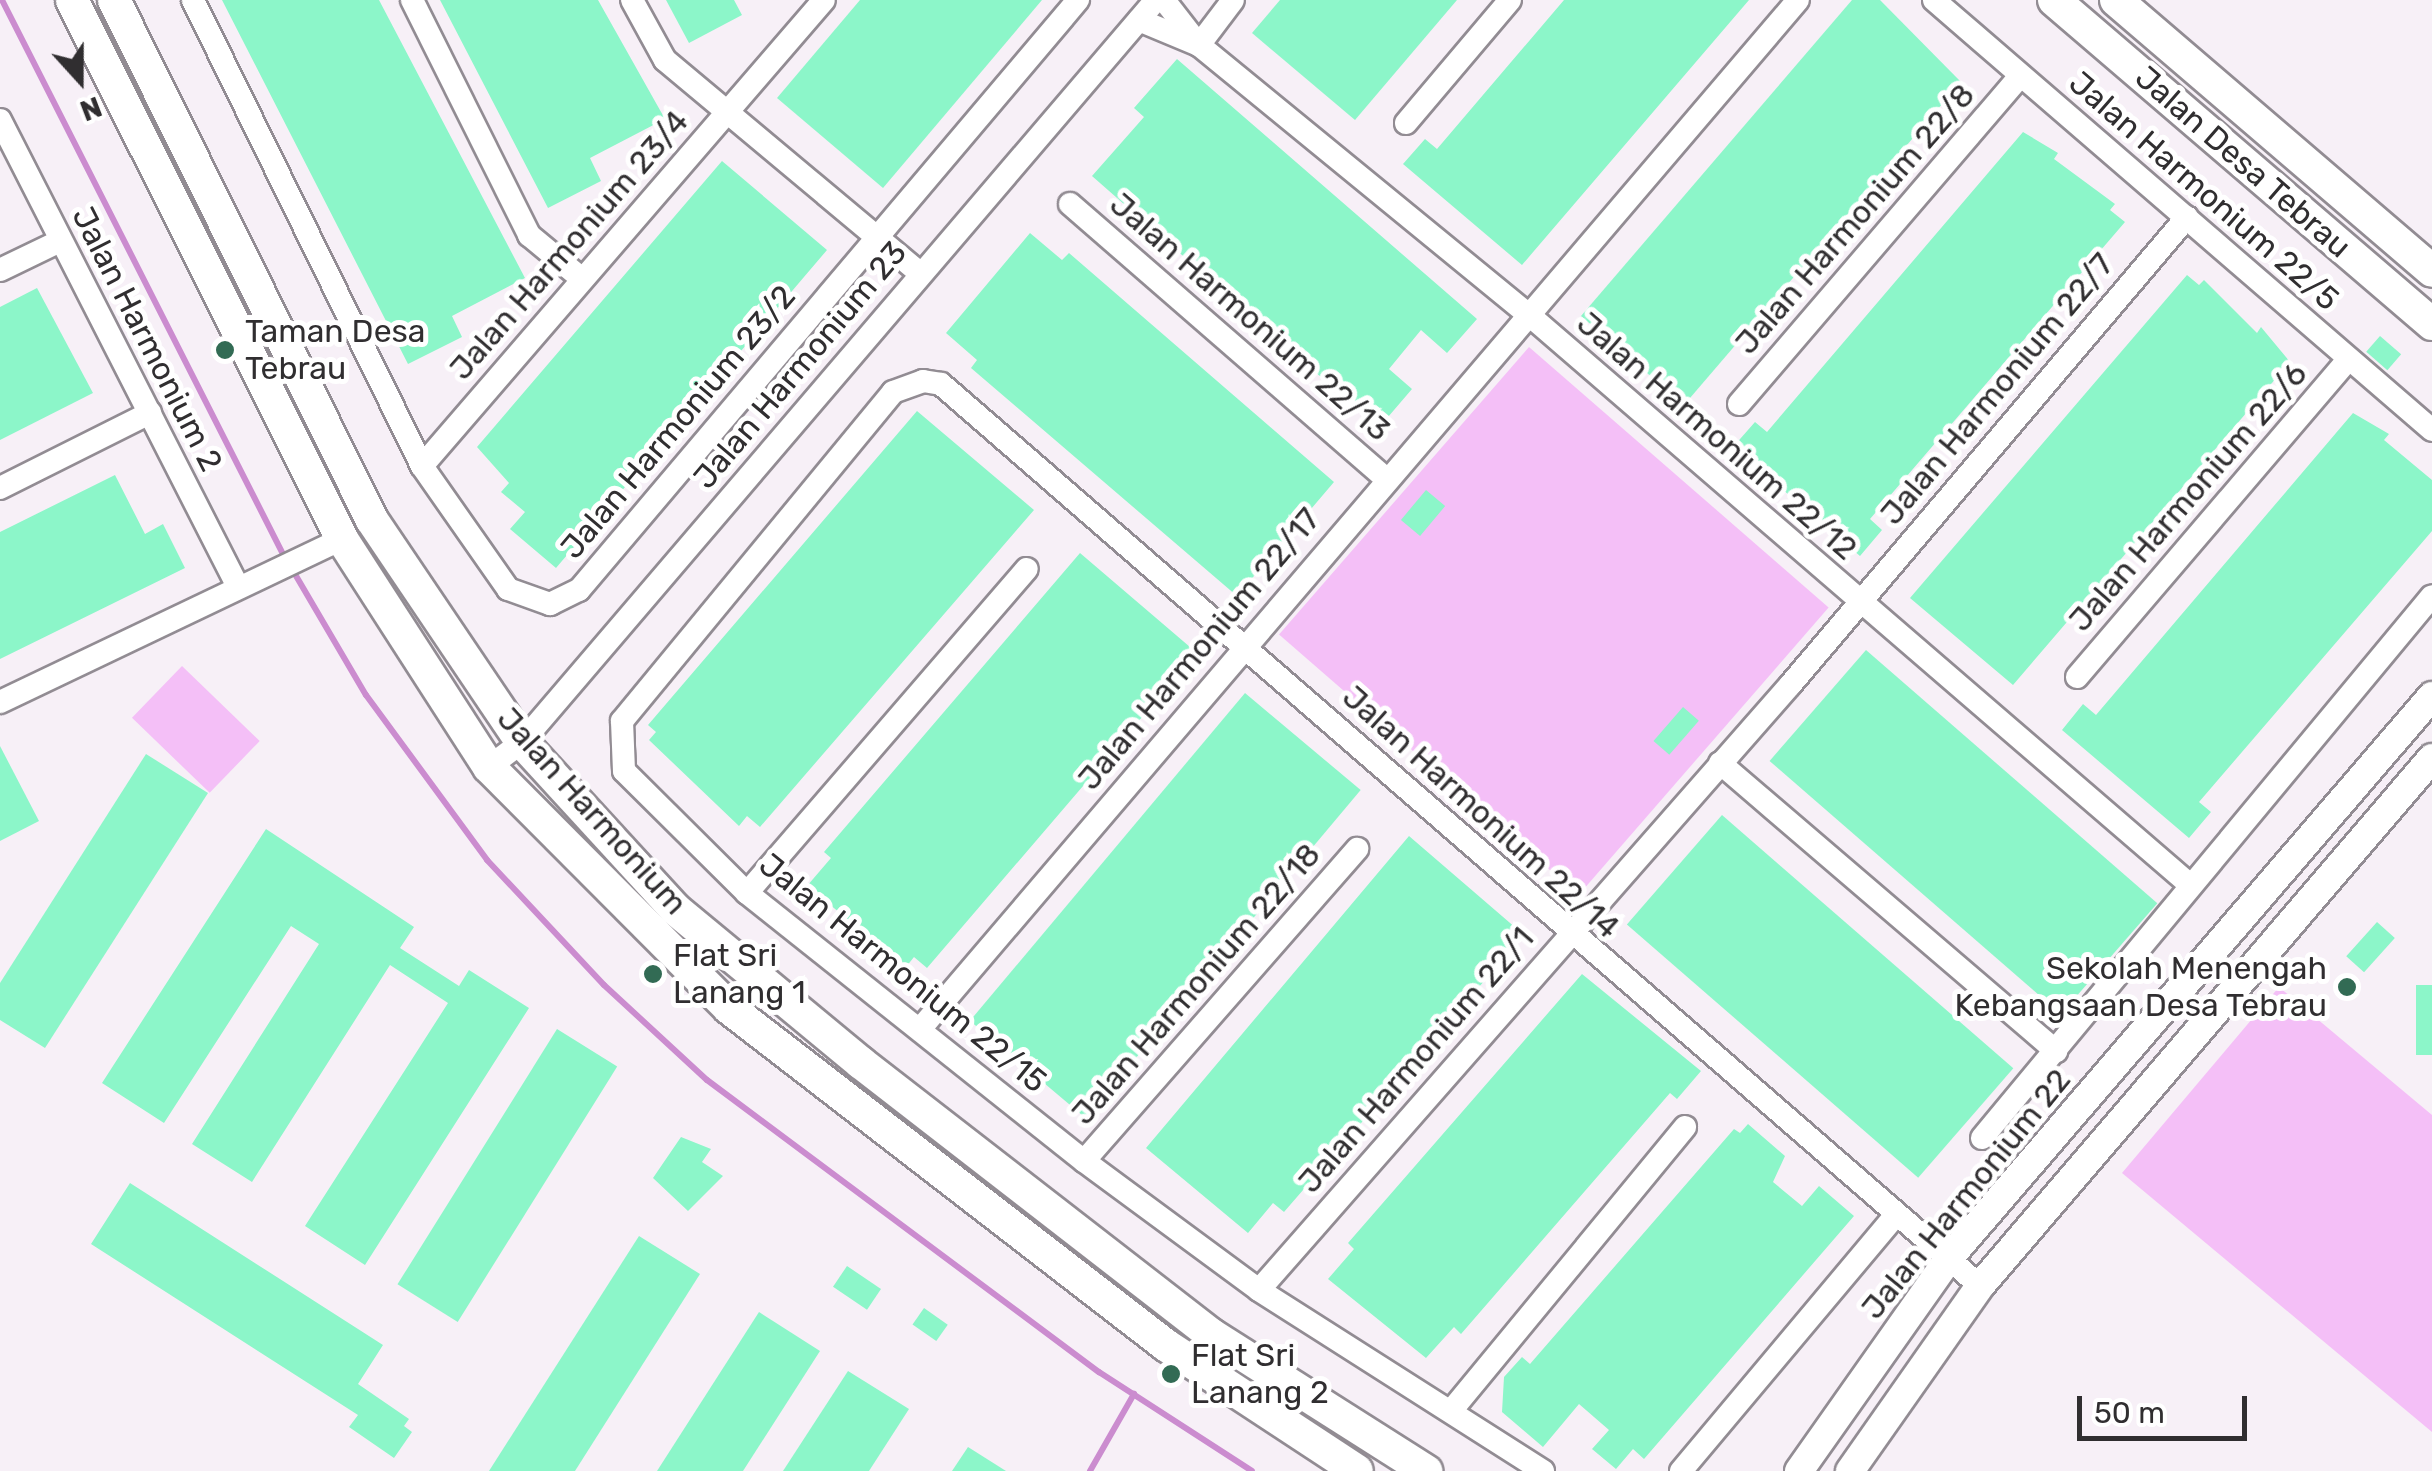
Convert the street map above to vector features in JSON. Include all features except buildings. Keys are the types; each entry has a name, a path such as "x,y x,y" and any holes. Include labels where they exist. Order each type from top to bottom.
{"main road":[{"name":"Jalan Harmonium","path":"72,0 342,539 489,767 729,1008 1167,1346 1358,1471"},
{"name":"Jalan Harmonium","path":"114,0 372,520 522,742 675,908 862,1063 1212,1334 1426,1471"},
{"name":"Jalan Desa Tebrau","path":"2054,0 2432,324"},
{"name":"Jalan Desa Tebrau","path":"2116,0 2432,271"}],"street":[{"path":"194,0 422,466"},
{"path":"412,0 529,235 582,279"},
{"path":"632,0 665,60 920,274"},
{"name":"Jalan Harmonium 23/4","path":"422,466 824,0"},
{"name":"Jalan Harmonium 23/2","path":"422,466 508,590 540,604 571,597 1078,0"},
{"name":"Jalan Harmonium 23","path":"489,767 522,742 1156,0"},
{"name":"Jalan Harmonium 22/12","path":"1164,0 1198,45 1528,314 2188,883"},
{"path":"1198,45 1233,0"},
{"path":"1406,123 1510,0"},
{"name":"Jalan Harmonium 22/17","path":"921,1028 1798,0"},
{"name":"Jalan Harmonium 22/5","path":"1934,0 2432,430"},
{"name":"Jalan Harmonium 22/12","path":"1139,20 1198,45"},
{"name":"Jalan Harmonium 22/8","path":"1739,404 2020,76"},
{"name":"Jalan Harmonium 2","path":"0,120 238,587"},
{"name":"Jalan Harmonium 22/13","path":"1070,204 1387,480"},
{"name":"Jalan Harmonium 22/7","path":"1859,603 2186,218"},
{"path":"0,270 60,241"},
{"name":"Jalan Harmonium 22/6","path":"2077,677 2349,359"},
{"name":"Jalan Harmonium 22/14","path":"941,384 1244,645 1569,935 1980,1286"},
{"name":"Jalan Harmonium 22/15","path":"941,384 892,392 622,721 624,770 747,893 1084,1161 1259,1290 1543,1471"},
{"path":"0,488 150,413"},
{"path":"0,702 342,539"},
{"path":"747,893 1027,568"},
{"path":"1982,1138 2178,910 2188,883 2432,596"},
{"name":"Jalan Harmonium 22/1","path":"1259,1290 1859,603"},
{"name":"Jalan Harmonium 22","path":"1799,1471 1950,1258 2432,696"},
{"path":"1850,1471 1980,1286 2432,758"},
{"path":"1720,763 2056,1051"},
{"name":"Jalan Harmonium 22/18","path":"1084,1161 1357,849"},
{"path":"1451,1411 1685,1127"},
{"path":"1681,1471 1896,1215"}],"shaded area":[{"path":"1529,347 1829,607 1579,895 1279,635"},
{"path":"182,666 260,741 210,793 132,718"},
{"name":"Sekolah Menengah Kebangsaan Desa Tebrau","path":"2279,987 2432,1115 2432,1432 2122,1173"}],"waterway":[{"path":"2,0 285,558"},
{"path":"292,569 366,695 487,860 604,985 707,1080 1099,1372 1252,1471"},
{"path":"1090,1471 1134,1394"}],"place":[{"name":"Taman Desa Tebrau","path":"225,350"},
{"name":"Flat Sri Lanang 1","path":"653,974"},
{"name":"Sekolah Menengah Kebangsaan Desa Tebrau","path":"2347,987"},
{"name":"Flat Sri Lanang 2","path":"1171,1374"}]}
